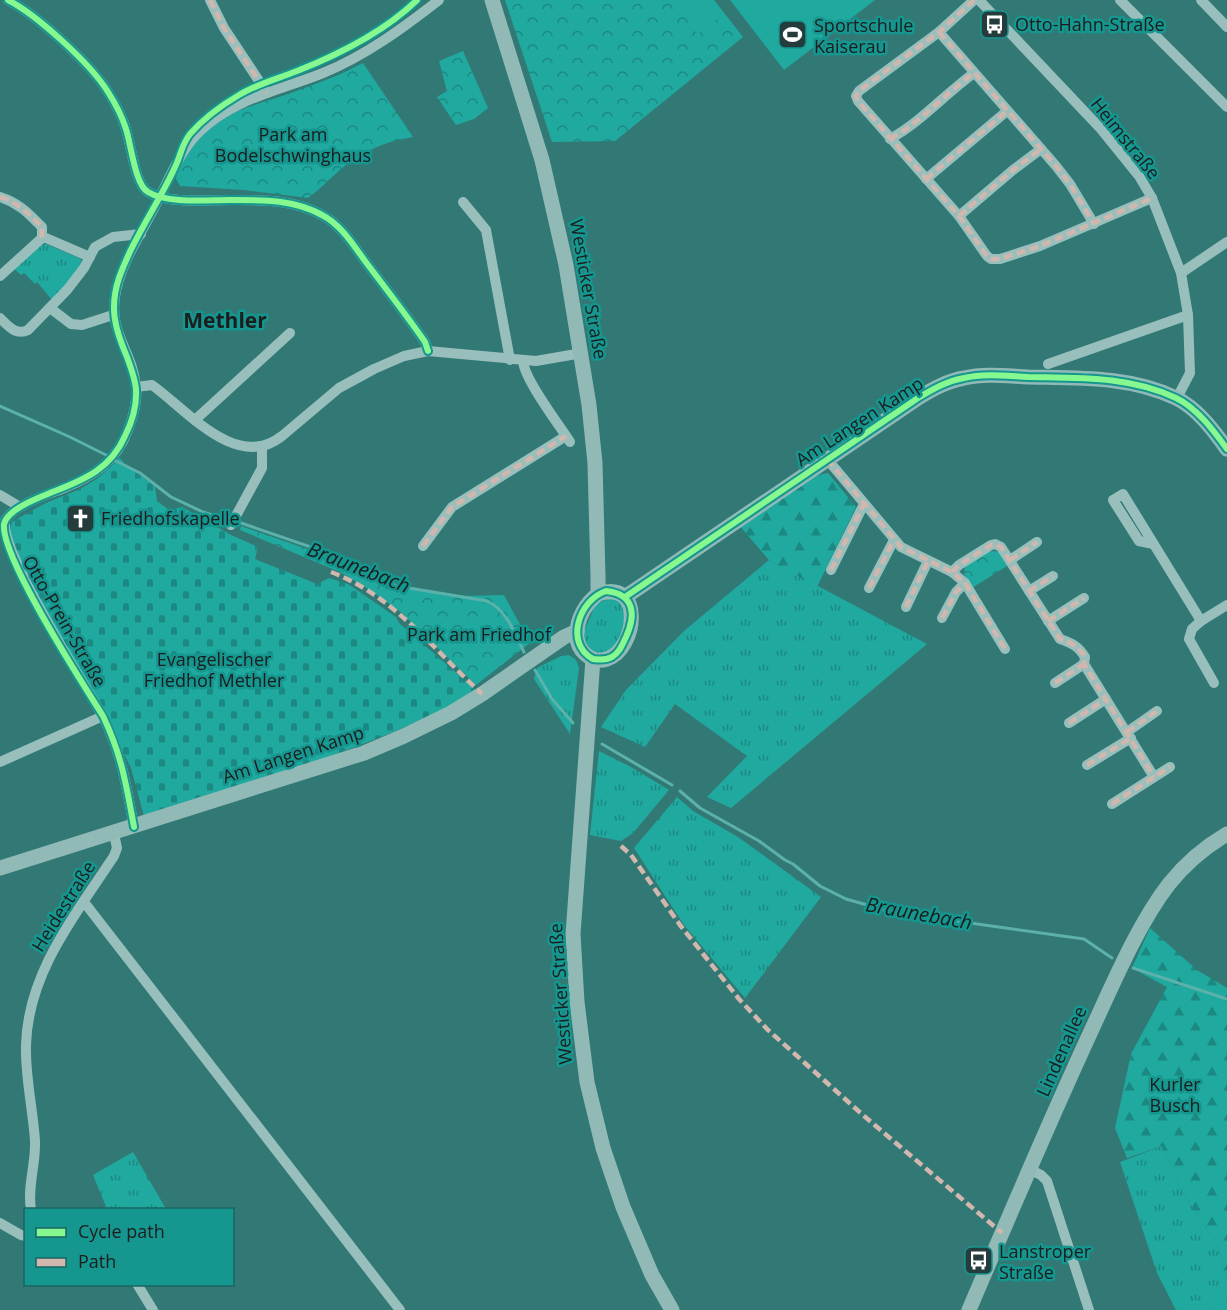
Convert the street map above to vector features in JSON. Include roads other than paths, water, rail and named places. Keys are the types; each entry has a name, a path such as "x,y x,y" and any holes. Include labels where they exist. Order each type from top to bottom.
{"street":[{"path":"8,0 28,12 97,76 126,127 139,181 147,192 160,197 194,200 280,202 298,205 325,216 339,228 358,251 425,342 428,351"},
{"path":"210,0 224,28 267,93"},
{"name":"Otto-Prein-Straße","path":"134,827 122,764 113,737 103,716 18,574 4,539 2,524 20,507 94,474 112,458 125,437 137,398 136,387 113,315 118,280 184,152 199,132 222,113 350,60 382,42 439,0"},
{"name":"Westicker Straße","path":"492,0 549,186 582,353 595,463 598,594"},
{"path":"974,0 939,32 855,96 959,216 983,252 995,260 1040,246 1152,198"},
{"name":"Heimstraße","path":"979,0 1101,129 1139,176 1152,198 1181,273 1188,315 1190,373 1178,398"},
{"path":"1120,0 1227,107"},
{"path":"1201,0 1227,27"},
{"path":"939,32 1070,184 1094,224"},
{"path":"890,139 906,130 955,86 974,73"},
{"path":"926,179 1007,111"},
{"path":"959,216 1041,149"},
{"path":"0,197 15,202 42,227 42,238 0,276"},
{"path":"463,202 486,230 510,360"},
{"path":"0,318 14,330 22,333 32,327 67,290 96,248 113,237 141,234"},
{"path":"42,238 90,257"},
{"path":"1181,273 1227,243"},
{"path":"50,308 71,324 82,325 113,315"},
{"path":"1048,364 1188,315"},
{"path":"195,420 290,333"},
{"path":"136,387 153,385 195,420 220,437 239,446 262,447 273,444 339,388 404,356 428,351 536,362 582,353"},
{"path":"423,546 452,507 568,439 530,378 523,362"},
{"name":"Am Langen Kamp","path":"625,597 918,398 940,386 966,377 1108,380 1130,383 1178,398 1205,422 1227,449"},
{"path":"231,525 262,468 262,447"},
{"path":"827,459 901,547 952,572 965,583 1005,649"},
{"path":"1153,544 1139,541 1113,500 1123,494 1201,621"},
{"path":"0,495 20,507"},
{"path":"831,570 864,504"},
{"path":"869,588 894,540"},
{"path":"1010,560 1038,542"},
{"path":"952,572 959,565 995,544 1001,547 1060,639 1079,648 1085,657 1084,664 1154,777"},
{"path":"906,607 928,561"},
{"path":"1029,591 1053,576"},
{"path":"942,618 956,592 965,583"},
{"path":"606,591 625,597 631,607 633,619 622,646 618,652 608,658 593,659 582,650 577,632 585,608 598,594 606,591"},
{"path":"1048,621 1084,598"},
{"path":"1214,683 1189,639 1192,629 1227,605"},
{"name":"Am Langen Kamp","path":"0,868 114,834 364,753 404,736 482,694 564,637 577,632"},
{"name":"Westicker Straße","path":"593,659 573,934 577,1002 587,1082 603,1148 623,1207 652,1275 672,1310"},
{"path":"1055,683 1084,664"},
{"path":"1069,723 1106,699"},
{"path":"1087,765 1129,735 1157,711"},
{"path":"0,762 103,716"},
{"path":"1112,804 1170,767"},
{"name":"Heidestraße","path":"31,1208 35,1142 25,1046 28,1024 41,973 56,944 114,856 117,848 114,834"},
{"name":"Lindenallee","path":"969,1310 1029,1169 1104,1004 1151,911 1177,875 1214,841 1227,834"},
{"path":"84,902 400,1310"},
{"path":"1029,1169 1047,1181 1089,1310"},
{"path":"0,1223 24,1236"},
{"path":"138,1286 153,1310"}],"waterway":[{"name":"Braunebach","path":"0,406 108,456"},
{"name":"Braunebach","path":"114,460 140,473 171,497 203,512 228,520"},
{"name":"Braunebach","path":"241,523 334,555 370,575 397,586 487,601 505,616 524,652"},
{"name":"Braunebach","path":"535,670 552,699 573,723"},
{"name":"Braunebach","path":"602,744 672,785"},
{"name":"Braunebach","path":"680,791 700,808 759,841 820,886 846,899 892,912 1084,939 1112,958"},
{"name":"Braunebach","path":"1133,968 1227,999"}],"place":[{"name":"Otto-Hahn-Straße","path":"994,24"},
{"name":"Sportschule Kaiserau","path":"793,35"},
{"name":"Friedhofskapelle","path":"80,518"},
{"name":"Lanstroper Straße","path":"978,1261"}],"district":[{"name":"Methler","path":"225,320"}],"park label":[{"name":"Park am Bodelschwinghaus","path":"293,144"},
{"name":"Park am Friedhof","path":"479,634"},
{"name":"Evangelischer Friedhof Methler","path":"214,669"},
{"name":"Kurler Busch","path":"1175,1094"}]}
